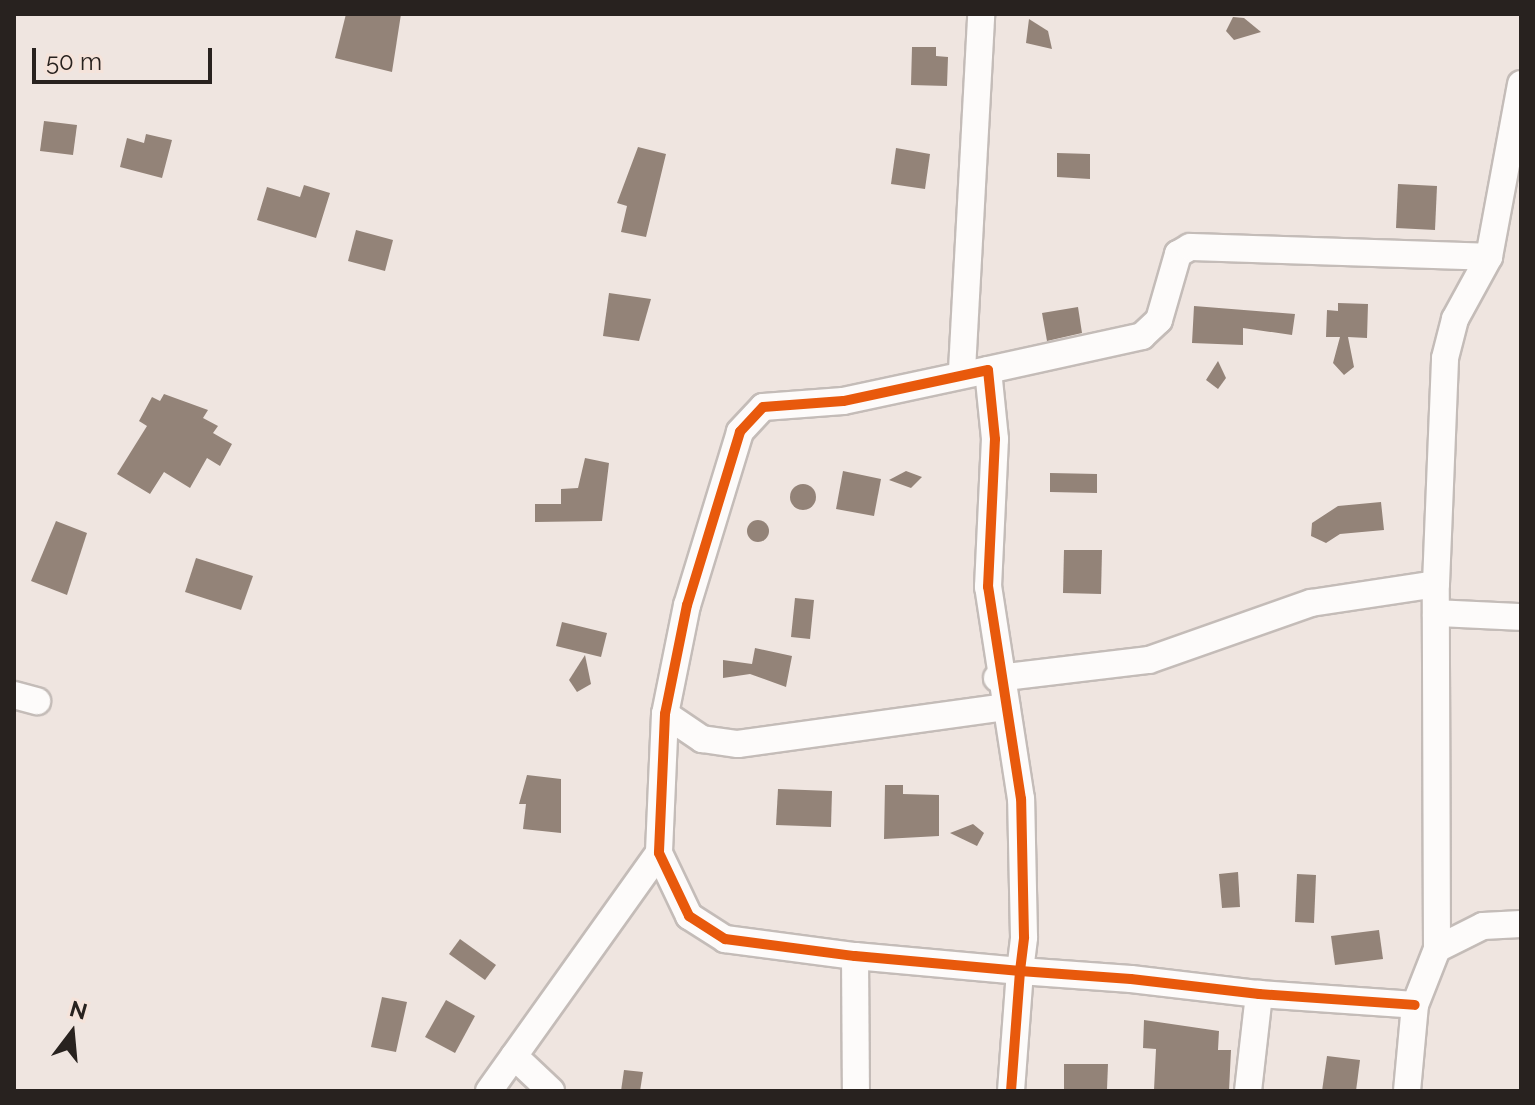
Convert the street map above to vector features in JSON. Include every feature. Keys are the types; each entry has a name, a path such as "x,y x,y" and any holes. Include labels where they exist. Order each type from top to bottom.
{"street":[{"path":"981,14 975,370 995,439 988,587 997,678 1006,707 1021,799 1020,971 1011,1091"},
{"path":"1407,1091 1415,1005 1437,949 1436,584 1445,358 1455,319 1489,257 1521,84"},
{"path":"1415,1005 1259,994 855,956 716,935 689,916 659,853 665,714 687,605 750,414 856,398 1142,336 1159,320 1178,254 1190,247 1489,257"},
{"path":"997,678 1149,660 1311,603 1436,584"},
{"path":"1436,613 1521,617"},
{"path":"665,714 702,739 738,744 1006,707"},
{"path":"489,1091 659,853"},
{"path":"1437,949 1483,926 1521,924"},
{"path":"855,956 856,1091"},
{"path":"1248,1091 1259,994"},
{"path":"514,1056 551,1091"}],"building":[{"path":"346,14 401,14 392,72 335,58"},
{"path":"1233,17 1244,18 1261,32 1234,40 1226,31"},
{"path":"1029,19 1048,31 1052,49 1026,43"},
{"path":"912,47 936,47 936,56 948,57 947,86 911,85"},
{"path":"44,121 77,125 73,155 40,151"},
{"path":"146,134 172,140 162,178 120,167 127,138 144,143"},
{"path":"638,147 666,154 646,237 621,232 627,206 617,203"},
{"path":"896,148 930,154 925,189 891,184"},
{"path":"1057,153 1090,154 1090,179 1057,177"},
{"path":"1398,184 1437,186 1435,230 1396,228"},
{"path":"304,185 330,193 316,238 257,220 267,187 300,197"},
{"path":"356,230 393,240 385,271 348,261"},
{"path":"609,293 651,299 639,341 603,336"},
{"path":"1338,303 1368,304 1367,338 1348,337 1354,367 1344,375 1333,363 1340,337 1326,337 1327,310 1338,311"},
{"path":"1194,306 1295,314 1292,335 1243,328 1243,345 1192,343"},
{"path":"1078,307 1082,333 1047,341 1042,313"},
{"path":"1218,361 1226,378 1218,389 1206,380"},
{"path":"164,394 208,410 203,418 218,426 213,433 232,444 220,466 207,458 190,488 164,472 150,494 117,474 147,426 139,421 152,397 160,401"},
{"path":"585,458 609,463 602,521 535,522 535,504 561,504 561,489 578,488"},
{"path":"843,471 881,479 874,516 836,509"},
{"path":"906,471 922,477 911,488 889,480"},
{"path":"1050,473 1097,474 1097,493 1050,492"},
{"path":"803,484 812,488 816,497 812,506 803,510 794,506 790,497 794,488"},
{"path":"1381,502 1384,530 1340,534 1326,543 1311,536 1312,523 1338,506"},
{"path":"758,520 766,523 769,531 766,539 758,542 750,539 747,531 750,523"},
{"path":"56,521 87,533 67,595 31,581"},
{"path":"1064,550 1102,550 1101,594 1063,593"},
{"path":"196,558 253,576 241,610 185,592"},
{"path":"795,598 814,600 810,639 791,637"},
{"path":"562,622 607,633 601,657 556,646"},
{"path":"755,648 792,656 786,687 750,674 723,678 723,660 752,664"},
{"path":"585,655 591,684 577,692 569,680"},
{"path":"527,775 561,779 561,833 523,829 526,804 519,804"},
{"path":"885,785 903,785 903,794 939,795 939,836 884,839"},
{"path":"778,789 832,791 831,827 776,825"},
{"path":"973,824 984,833 977,846 950,833"},
{"path":"1238,872 1240,907 1222,908 1219,874"},
{"path":"1297,874 1316,875 1314,923 1295,922"},
{"path":"1379,930 1383,959 1335,965 1331,936"},
{"path":"460,939 496,965 485,980 449,954"},
{"path":"382,997 407,1002 396,1052 371,1047"},
{"path":"446,1000 475,1016 455,1053 425,1037"},
{"path":"1144,1020 1219,1031 1218,1050 1231,1050 1229,1091 1154,1090 1156,1049 1143,1048"},
{"path":"1327,1056 1360,1060 1356,1091 1322,1091"},
{"path":"1064,1064 1108,1064 1107,1089 1064,1089"},
{"path":"624,1070 643,1072 640,1091 621,1091"}],"cycle path":[{"path":"1011,1091 1020,971 1024,937 1021,799 988,587 995,439 988,370 843,401 763,407 740,432 687,605 665,714 659,853 689,916 725,939 855,956 1020,971 1131,979 1259,994 1415,1005"}]}
